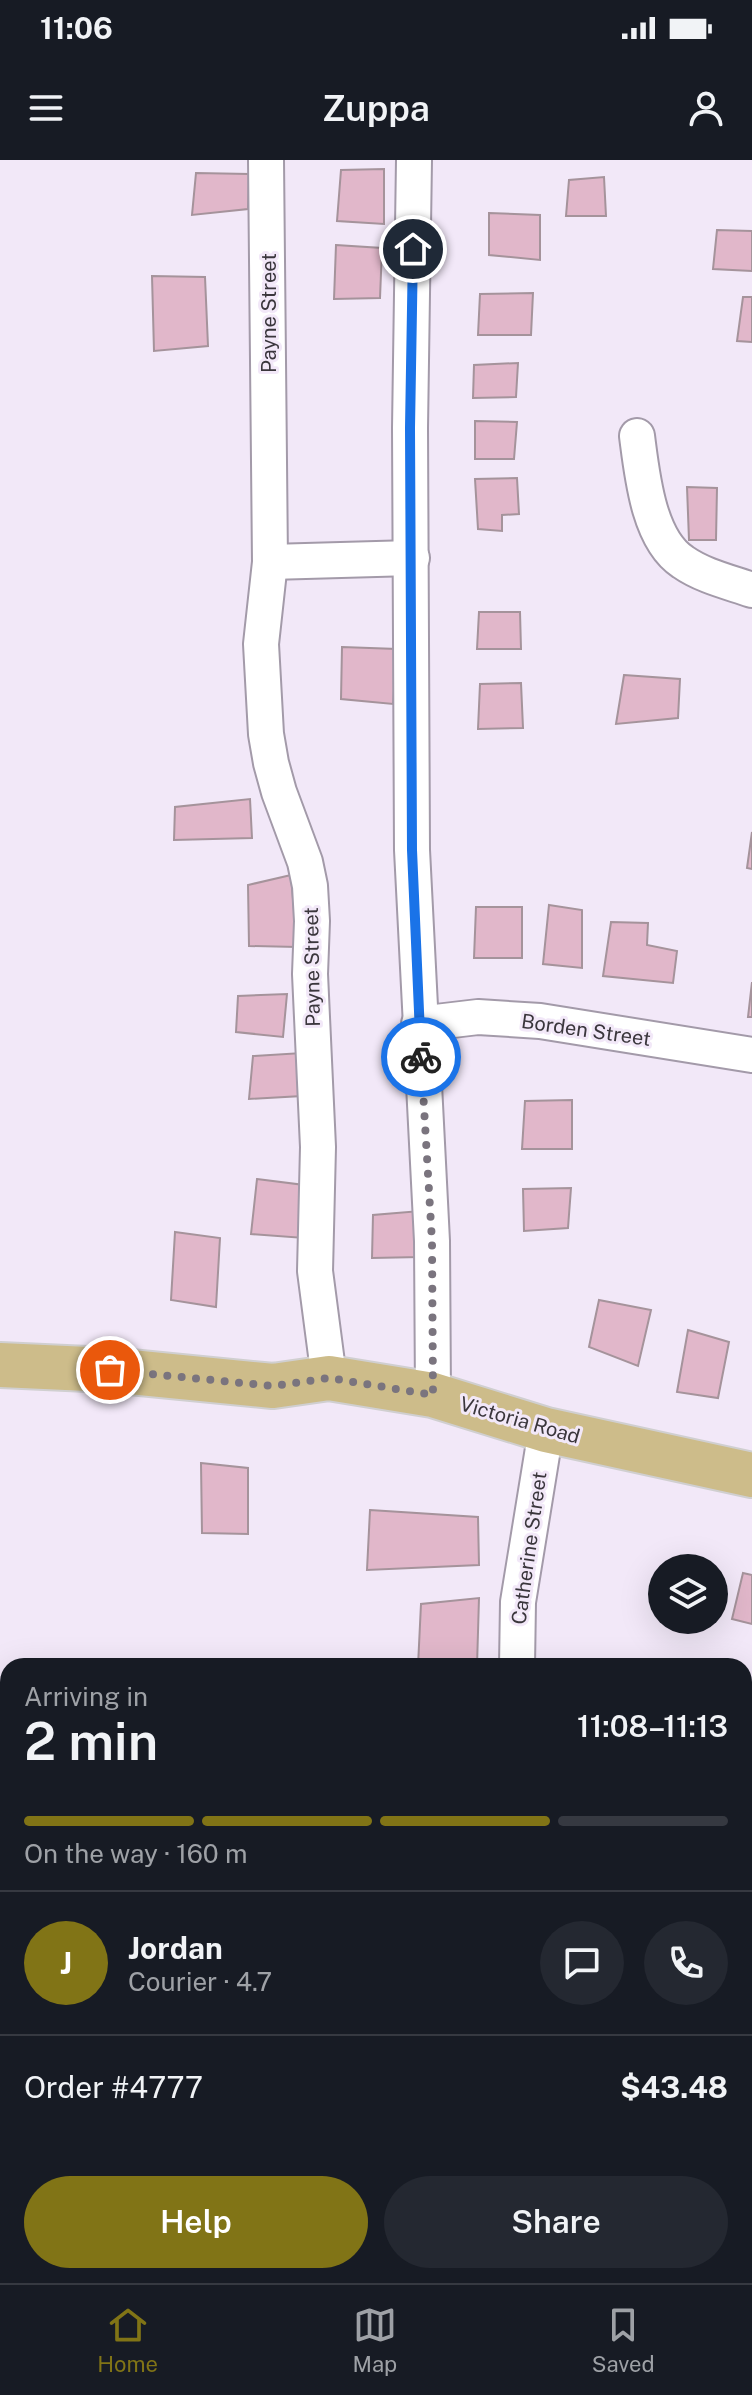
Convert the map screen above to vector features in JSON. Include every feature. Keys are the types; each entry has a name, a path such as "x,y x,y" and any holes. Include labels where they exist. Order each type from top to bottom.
{"main road":[{"name":"Victoria Road","path":"0,1365 110,1370 273,1386 329,1378 433,1395 546,1430 752,1475"}],"street":[{"name":"Payne Street","path":"266,160 270,562 261,644 266,734 279,792 305,862 311,898 310,974 318,1147 315,1271 329,1378"},
{"path":"414,160 410,428 412,850 432,1241 433,1395"},
{"path":"637,436 651,512 671,551 681,561 706,574 752,590"},
{"path":"270,562 412,558"},
{"name":"Borden Street","path":"419,1024 478,1017 540,1021 752,1055"},
{"name":"Catherine Street","path":"517,1658 518,1602 546,1430"}],"building":[{"path":"384,169 384,224 337,221 341,170"},
{"path":"196,173 249,174 248,209 192,215"},
{"path":"604,177 606,216 566,216 569,180"},
{"path":"489,213 540,215 540,260 489,255"},
{"path":"717,230 752,231 752,271 713,269"},
{"path":"336,245 382,248 380,298 334,299"},
{"path":"152,276 205,277 208,346 154,351"},
{"path":"533,293 531,335 478,335 480,294"},
{"path":"743,297 752,297 752,342 737,341"},
{"path":"518,363 516,397 473,398 474,365"},
{"path":"475,421 517,422 514,459 475,459"},
{"path":"517,478 519,514 502,515 502,531 478,529 475,479"},
{"path":"687,487 717,488 716,540 689,540"},
{"path":"479,612 520,612 521,649 477,649"},
{"path":"342,647 397,649 393,704 341,699"},
{"path":"624,675 680,679 678,718 616,724"},
{"path":"521,683 523,728 478,729 480,684"},
{"path":"250,799 252,838 174,840 175,807"},
{"path":"752,832 752,869 747,868"},
{"path":"291,875 297,947 249,946 248,885"},
{"path":"549,905 582,910 582,968 543,964"},
{"path":"476,907 522,907 522,958 474,958"},
{"path":"611,922 648,923 647,945 677,951 673,983 603,976"},
{"path":"752,982 752,1017 748,1017"},
{"path":"287,994 283,1037 236,1032 238,996"},
{"path":"302,1053 302,1096 249,1099 253,1056"},
{"path":"572,1100 572,1149 522,1149 525,1101"},
{"path":"257,1179 304,1185 304,1238 251,1234"},
{"path":"571,1188 568,1228 524,1231 523,1189"},
{"path":"420,1211 420,1257 372,1258 373,1215"},
{"path":"175,1232 220,1238 216,1307 171,1300"},
{"path":"599,1300 651,1310 638,1366 589,1347"},
{"path":"688,1330 729,1342 718,1398 677,1392"},
{"path":"201,1463 248,1468 248,1534 202,1533"},
{"path":"370,1510 478,1517 479,1565 367,1570"},
{"path":"743,1573 752,1575 752,1624 732,1619"},
{"path":"479,1598 477,1658 418,1658 421,1604"}],"way so far":[{"path":"110,1370 273,1386 329,1378 433,1395 432,1241 421,1057"}],"route":[{"path":"413,249 410,428 412,850 421,1057"}]}
